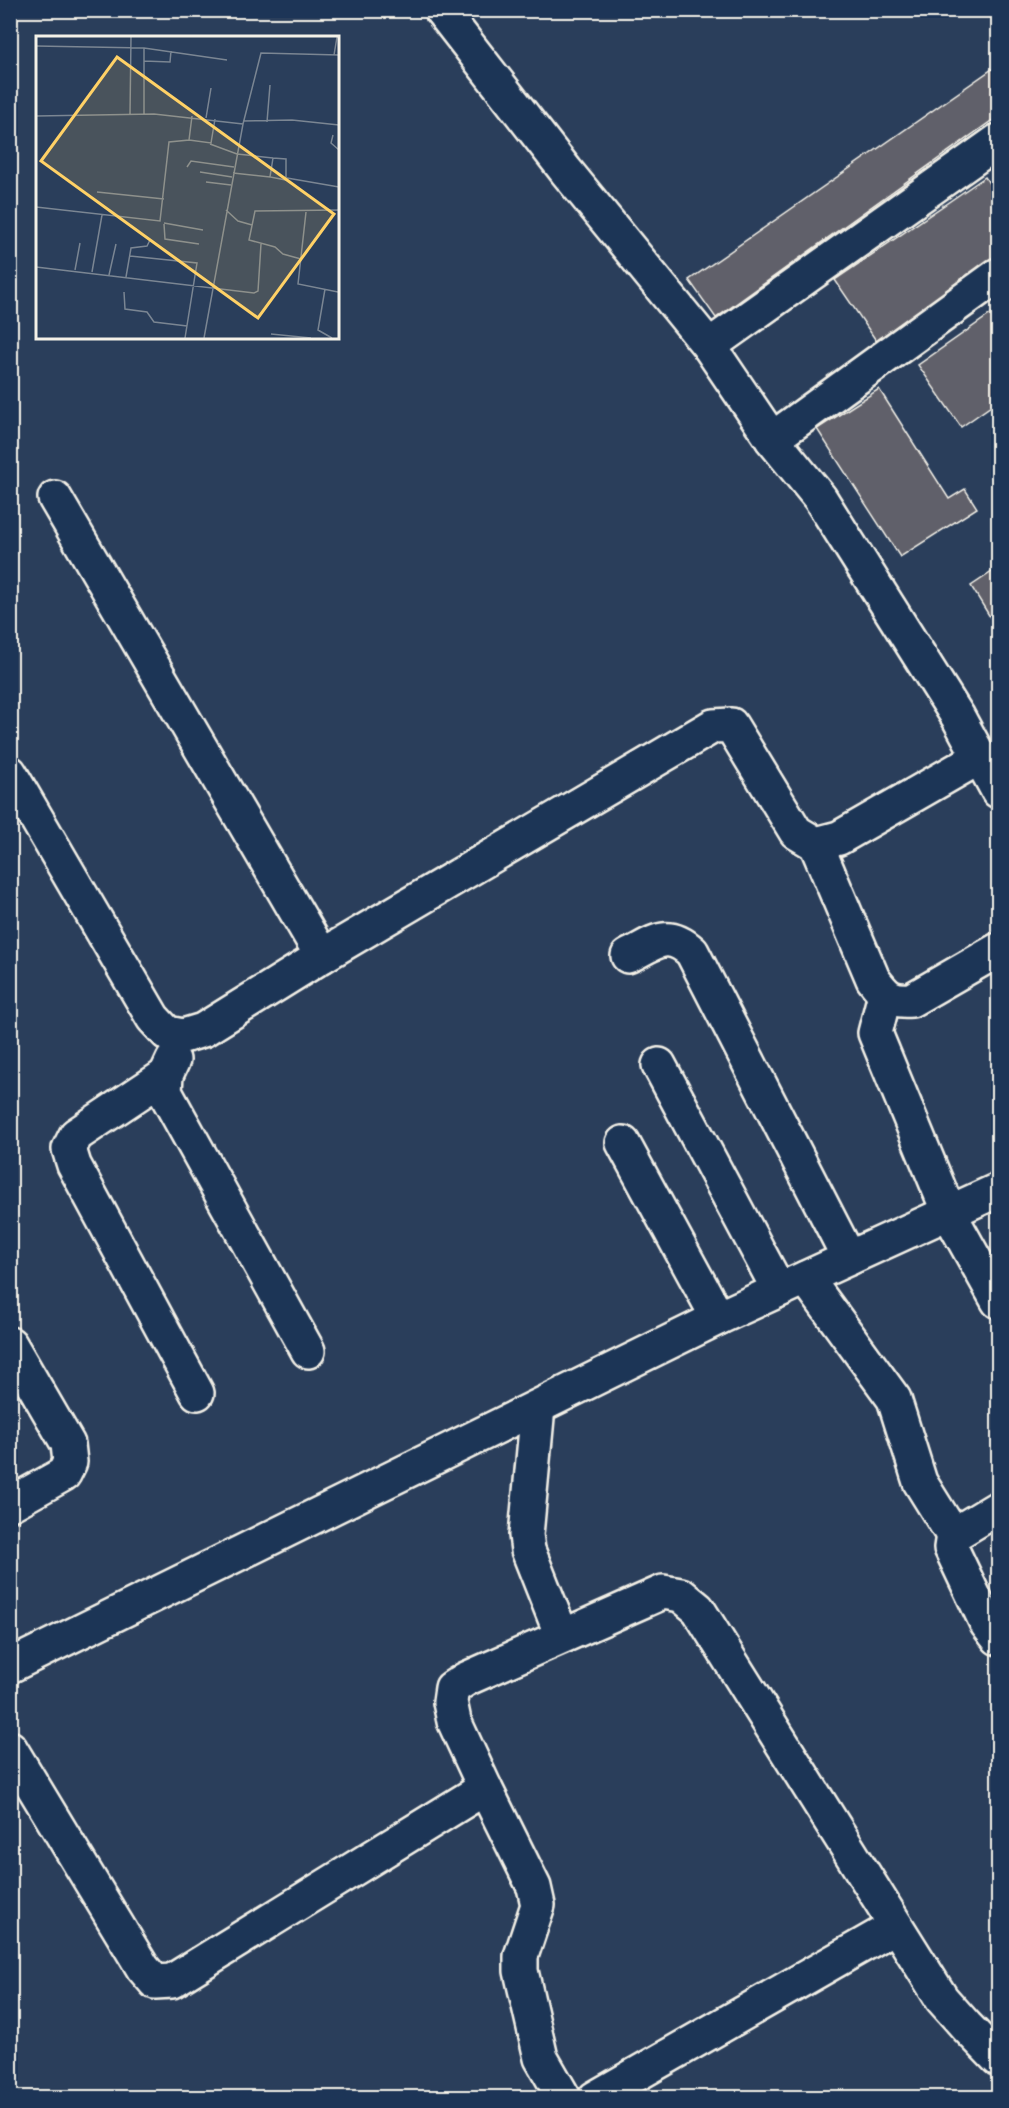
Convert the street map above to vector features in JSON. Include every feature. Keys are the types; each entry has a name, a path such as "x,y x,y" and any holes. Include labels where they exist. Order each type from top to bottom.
{"street":[{"path":"441,10 566,171 709,346 772,439 820,498 958,717 999,791"},
{"path":"709,346 999,141"},
{"path":"772,439 999,275"},
{"path":"55,498 322,956"},
{"path":"10,773 153,1018 167,1033 183,1036 203,1030 222,1020 322,956 713,726 731,726 796,832 816,844 873,979 885,994 897,1002 911,1000 999,950"},
{"path":"816,844 839,838 980,757"},
{"path":"628,956 668,939 680,941 692,952 849,1258"},
{"path":"885,994 875,1033 949,1213 999,1301"},
{"path":"183,1036 166,1075 165,1092 308,1351"},
{"path":"659,1065 793,1284 894,1398 920,1482 953,1535 951,1548 956,1560 987,1624 999,1638"},
{"path":"166,1075 76,1135 69,1149 74,1165 197,1393"},
{"path":"623,1143 718,1318"},
{"path":"10,1666 718,1318 999,1190"},
{"path":"10,1344 68,1444 70,1462 64,1474 10,1504"},
{"path":"538,1407 526,1535 528,1550 562,1636"},
{"path":"953,1535 999,1508"},
{"path":"564,2097 541,2058 521,1971 521,1956 538,1905 534,1887 454,1721 450,1702 452,1688 466,1679 663,1592 681,1595 698,1609 942,1998 999,2059"},
{"path":"10,1748 143,1968 155,1982 172,1981 485,1788"},
{"path":"595,2097 896,1926"}],"building":[{"path":"998,65 998,116 716,318 689,280"},
{"path":"985,177 998,197 998,258 877,342 835,280"},
{"path":"998,309 998,401 961,427 918,365"},
{"path":"879,389 949,499 965,489 977,508 900,557 817,429"},
{"path":"998,568 998,630 971,586"}]}
